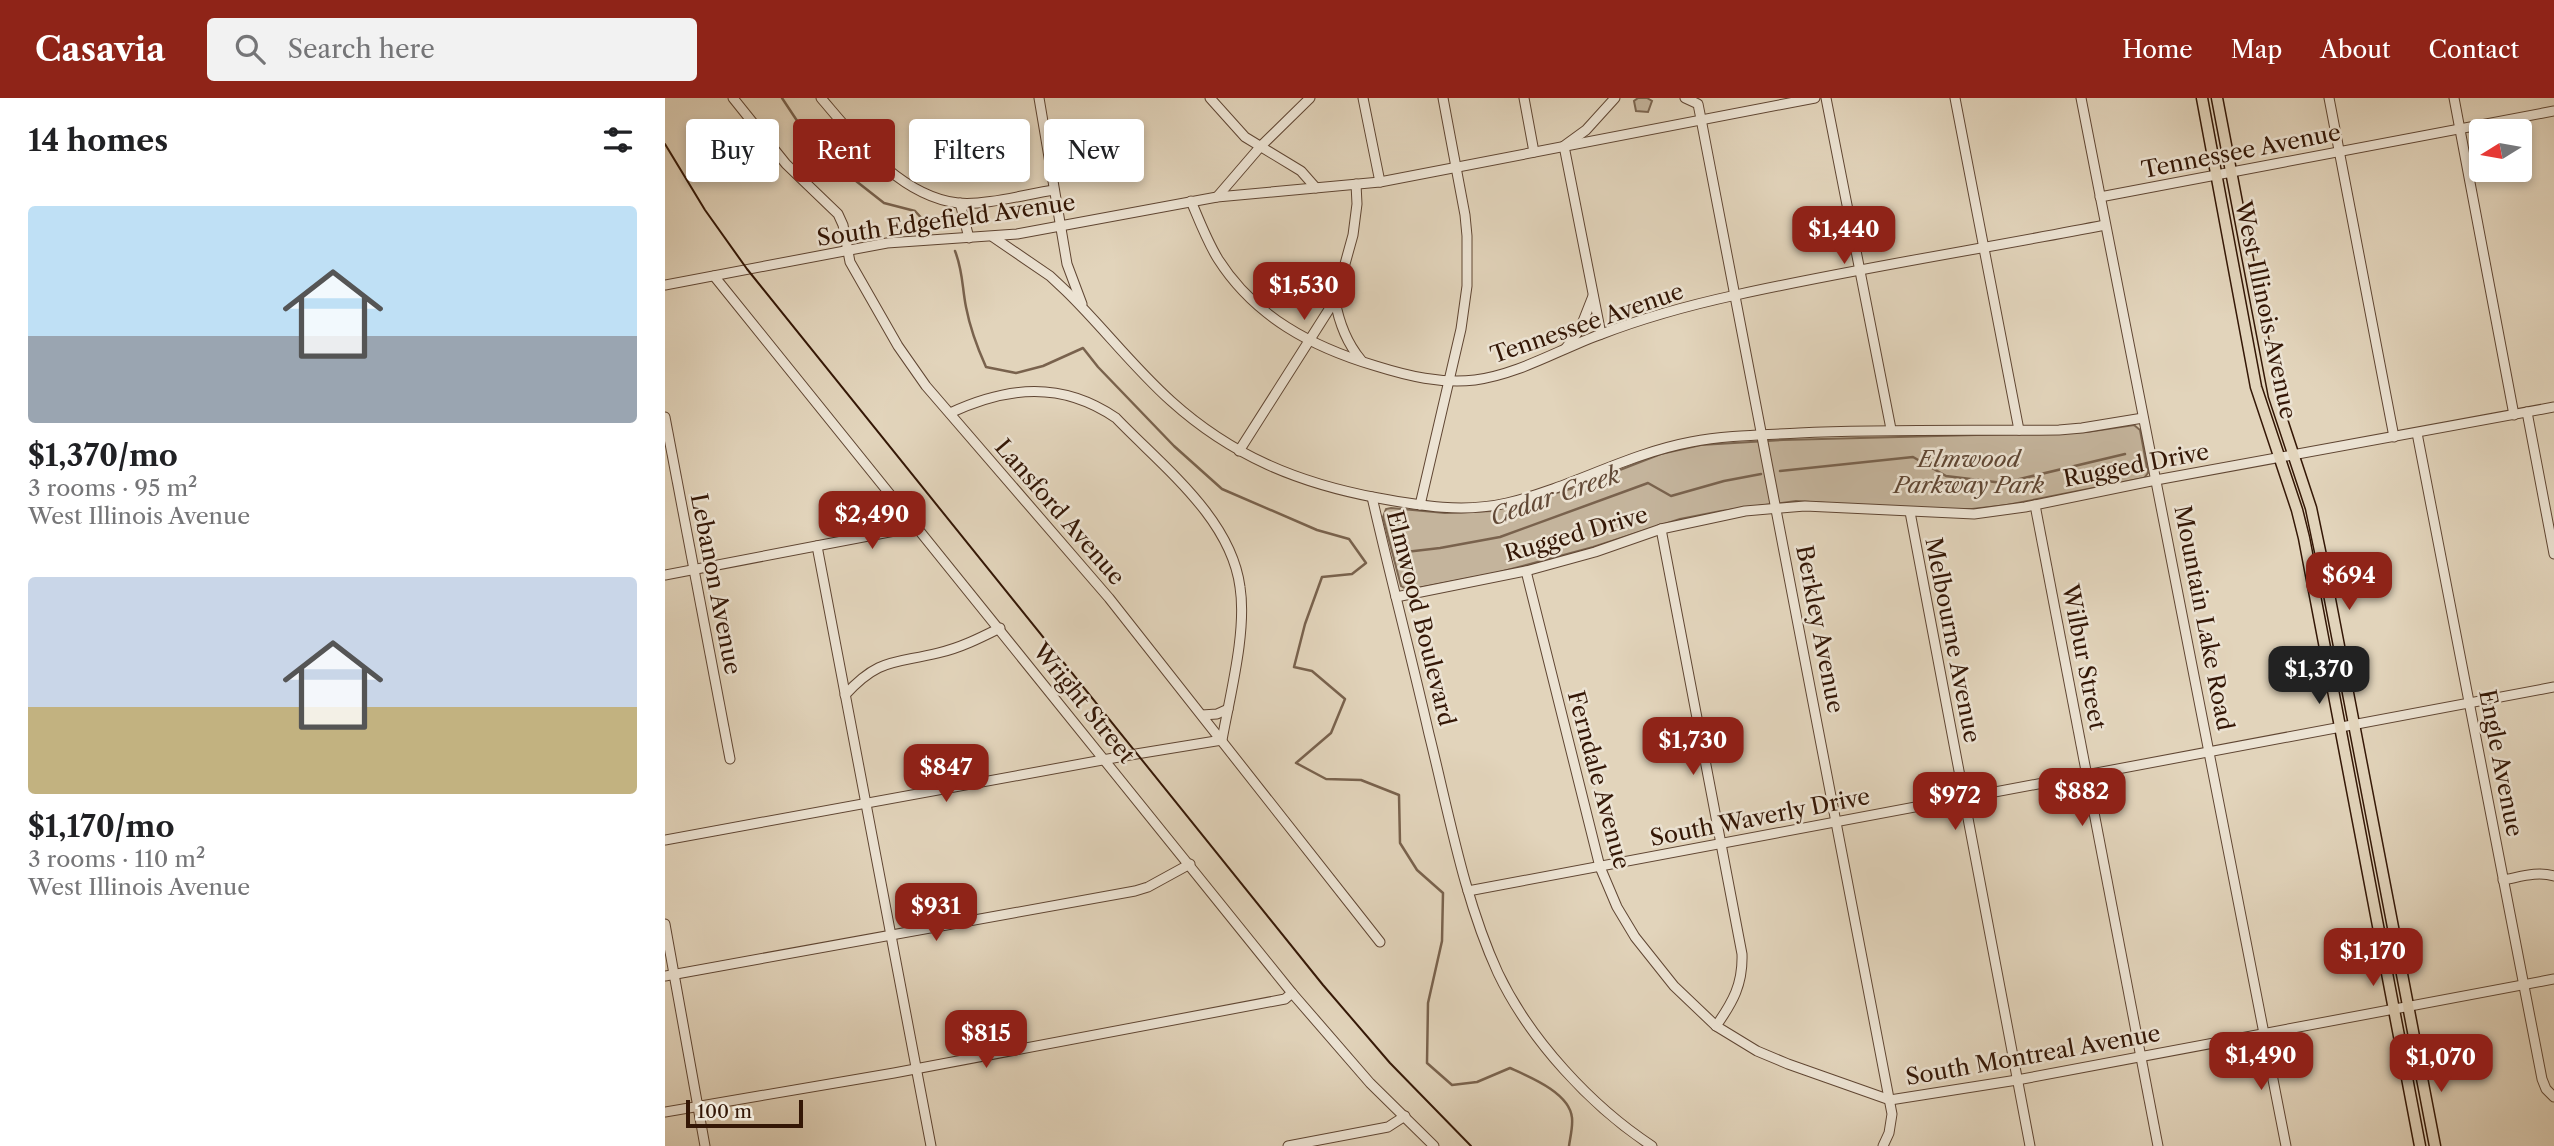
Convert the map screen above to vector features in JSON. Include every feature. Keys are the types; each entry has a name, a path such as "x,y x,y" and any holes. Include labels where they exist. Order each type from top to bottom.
{"main road":[{"name":"West Illinois Avenue","path":"2202,98 2256,387 2297,510 2315,596 2420,1146"},
{"name":"West Illinois Avenue","path":"2217,98 2274,397 2311,508 2329,594 2435,1146"},
{"path":"2243,317 2258,314"},
{"path":"2315,596 2329,594"},
{"path":"2366,867 2381,864"}],"street":[{"name":"Lansford Avenue","path":"733,98 786,164 838,214 843,225 850,262 898,346 926,386 1109,598 1380,942"},
{"path":"821,98 863,145 919,191 960,203 1054,190"},
{"path":"1039,98 1067,264 1084,309"},
{"path":"1210,98 1245,137 1301,171 1316,188"},
{"path":"1217,197 1260,147 1310,98"},
{"path":"1363,98 1380,182"},
{"path":"1420,505 1461,329 1467,286 1467,236 1443,98"},
{"path":"1524,98 1534,152"},
{"name":"South Edgefield Avenue","path":"1564,146 1586,130 1615,98"},
{"path":"1685,98 1698,104 1701,119"},
{"name":"South Edgefield Avenue","path":"665,285 913,240 993,237 1217,197 1380,182 1815,98"},
{"path":"1826,98 1891,429"},
{"path":"1955,98 2019,430"},
{"name":"Mountain Lake Road","path":"2081,98 2286,1146"},
{"path":"2329,98 2394,438"},
{"path":"2454,98 2515,415"},
{"name":"Tennessee Avenue","path":"2100,197 2554,111"},
{"name":"Berkley Avenue","path":"1701,119 1890,1100 1892,1114 1889,1133 1883,1146"},
{"path":"1564,146 1601,334"},
{"path":"1239,451 1335,300 1353,235 1357,204 1356,184"},
{"name":"Tennessee Avenue","path":"1191,201 1218,258 1237,285 1260,309 1289,331 1362,362 1425,379 1449,381 1475,380 1501,374 1601,334 1735,295 2105,225"},
{"path":"960,203 968,238"},
{"name":"Elmwood Boulevard","path":"993,237 1050,276 1169,399 1202,427 1239,451 1286,474 1372,497 1468,891 1499,974 1514,1002 1565,1070 1608,1112 1652,1146"},
{"name":"Wright Street","path":"714,276 1292,993 1370,1083 1434,1146"},
{"path":"1566,348 1583,322 1594,295"},
{"path":"1335,300 1340,325 1362,362"},
{"path":"665,840 1222,740 1240,628 1241,588 1235,561 1224,538 1203,507 1116,418 1080,398 1041,390 970,404 950,413"},
{"name":"Rugged Drive","path":"1396,597 1526,571 1595,552 1661,529 1717,516 1777,507 1805,506 1973,514 2035,505 2156,480 2554,407"},
{"path":"2527,412 2554,554"},
{"name":"Lebanon Avenue","path":"665,416 730,759"},
{"name":"Rugged Drive","path":"1372,497 1450,508 1504,503 1571,484 1662,449 1716,438 1891,429 2082,428 2143,418"},
{"name":"Engle Avenue","path":"2417,433 2542,1079 2546,1089 2554,1097"},
{"name":"Wilbur Street","path":"2035,505 2158,1146"},
{"name":"Melbourne Avenue","path":"1910,512 2030,1146"},
{"path":"665,575 905,529 916,524"},
{"path":"1661,529 1742,954 1739,989 1716,1026"},
{"path":"817,546 931,1146"},
{"name":"Ferndale Avenue","path":"1526,571 1600,867 1617,907 1635,937 1674,986 1716,1026 1757,1051 1890,1100"},
{"path":"845,695 877,667 940,653 1000,628"},
{"name":"South Waverly Drive","path":"1468,891 2554,687"},
{"path":"1202,715 1217,714 1228,709"},
{"path":"669,975 1135,891 1148,887 1190,864"},
{"path":"2503,880 2545,874 2554,876"},
{"path":"665,924 669,975 699,1106 705,1146"},
{"name":"South Montreal Avenue","path":"1890,1100 2017,1080 2554,979"},
{"path":"665,1112 1285,999 1292,993"},
{"path":"1288,1146 1388,1127 1405,1116"}],"green space":[{"path":"1638,98 1652,101 1648,112 1636,111 1634,101"},
{"name":"Elmwood Parkway Park","path":"2134,425 2140,430 2148,473 2144,478 2007,505 1972,509 1915,509 1796,501 1721,511 1680,519 1593,547 1496,573 1408,590 1401,586 1383,517 1386,509 1391,508 1445,513 1492,511 1574,488 1661,454 1701,445 1783,440 2087,432"}],"waterway":[{"path":"782,98 825,163 856,181 884,203 915,211 926,223"},
{"path":"955,251 970,322 986,367 1016,373 1043,366 1083,348 1174,446 1222,489 1317,530 1349,539 1366,563 1352,574 1322,577 1305,624 1294,667 1312,671 1345,699 1331,733 1296,763 1326,779 1361,780 1399,795 1400,843 1417,870 1443,893 1442,941 1428,1003 1427,1063 1452,1085 1477,1082 1510,1068 1538,1081 1557,1094 1570,1109 1572,1121 1569,1146"},
{"name":"Cedar Creek","path":"1780,471 1913,457 1946,476 2003,483 2125,454"},
{"name":"Cedar Creek","path":"1397,553 1500,537 1648,483 1671,496 1761,474"}],"tram line":[{"path":"665,144 705,210 747,269 1323,985 1390,1063 1471,1146"}]}
